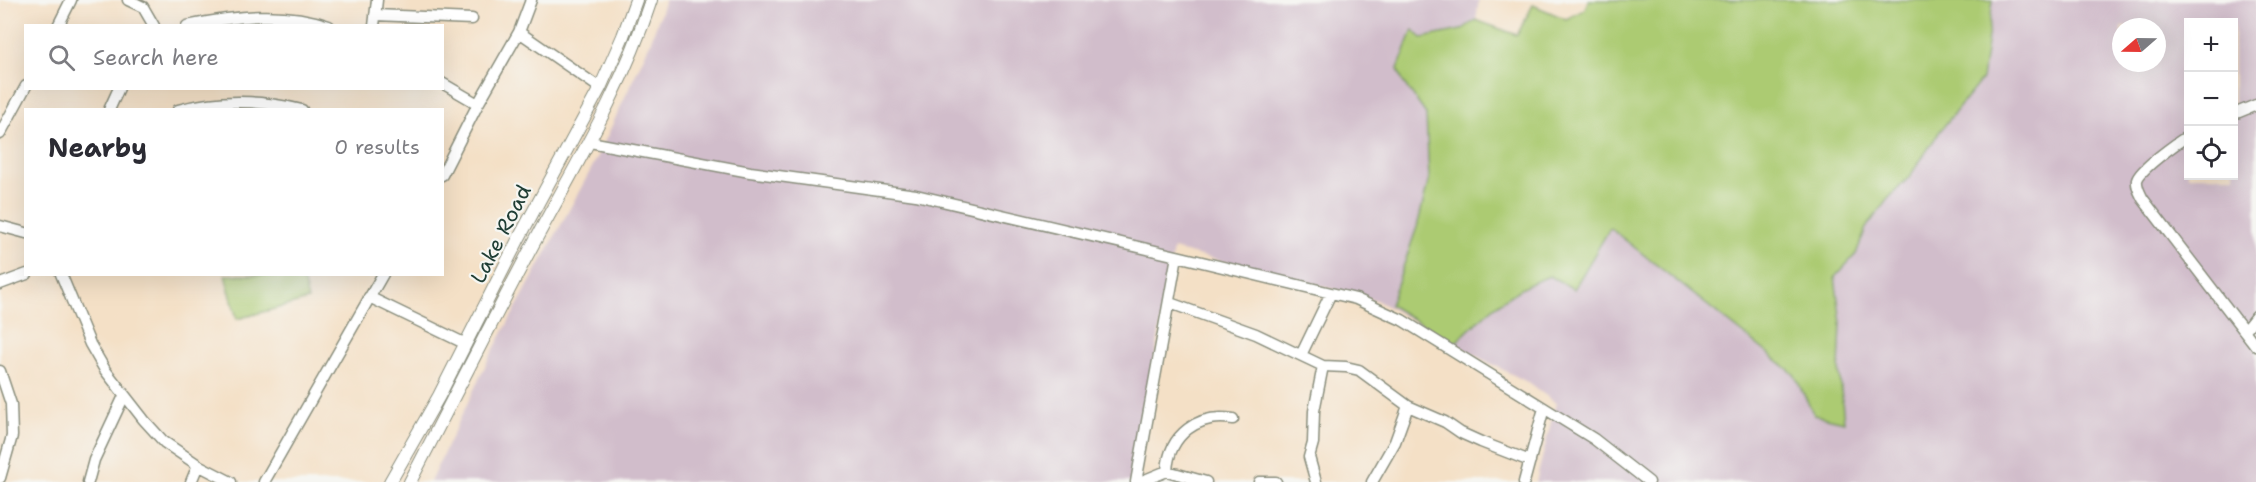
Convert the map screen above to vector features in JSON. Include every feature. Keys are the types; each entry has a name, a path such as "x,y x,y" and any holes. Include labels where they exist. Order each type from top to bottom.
{"main road":[{"name":"Lake Road","path":"390,482 466,345 518,240 600,88 636,0"},
{"name":"Lake Road","path":"410,482 530,249 590,142 637,45 651,0"}],"street":[{"path":"59,24 71,0"},
{"path":"128,0 143,7 153,24"},
{"path":"377,0 375,20 472,19"},
{"path":"444,171 519,32 531,0"},
{"path":"196,24 226,17 273,16 317,21 324,24"},
{"path":"519,32 600,88"},
{"path":"444,84 478,105"},
{"path":"0,134 24,90"},
{"path":"110,108 118,90"},
{"path":"188,108 227,100 281,104 295,108"},
{"path":"2238,112 2256,105"},
{"path":"2184,139 2144,171 2138,178 2137,186 2143,199 2256,346"},
{"path":"590,142 750,172 916,195 1356,299 1402,320 1594,439 1649,482"},
{"path":"0,226 24,232"},
{"path":"1138,482 1177,256"},
{"path":"0,284 24,275"},
{"path":"62,276 90,344 123,396 164,442 198,465 231,482"},
{"path":"264,482 381,276"},
{"path":"1300,355 1331,293"},
{"path":"369,297 466,345"},
{"path":"1170,303 1239,327 1323,366 1359,370 1408,406 1445,422 1461,433 1530,461"},
{"path":"2245,330 2256,316"},
{"path":"1316,482 1309,457 1313,444 1314,411 1323,366"},
{"path":"0,371 11,404 12,436 0,478"},
{"path":"88,482 102,440 123,396"},
{"path":"1372,482 1395,442 1408,406"},
{"path":"1524,482 1544,408"},
{"path":"1167,471 1171,450 1192,425 1219,417 1233,419"},
{"path":"191,482 198,465"},
{"path":"1138,482 1167,471 1206,482"},
{"path":"1259,482 1276,482"}],"shaded area":[{"path":"665,0 1479,0 1476,20 1517,35 1533,5 1566,19 1584,10 1589,0 2256,0 2256,482 1536,482 1556,403 1527,382 1376,300 1173,249 1134,482 430,482 487,362 596,160 650,43"}],"green space":[{"path":"1589,0 1993,0 1982,79 1940,131 1910,176 1887,200 1866,228 1856,254 1835,277 1841,323 1839,368 1844,422 1814,415 1794,374 1610,228 1574,289 1550,276 1536,281 1498,304 1454,344 1390,305 1417,227 1429,179 1426,114 1403,82 1398,69 1413,30 1422,38 1461,30 1476,20 1517,35 1533,5 1566,19 1584,10"},
{"path":"225,276 302,276 308,300 237,319"}]}
